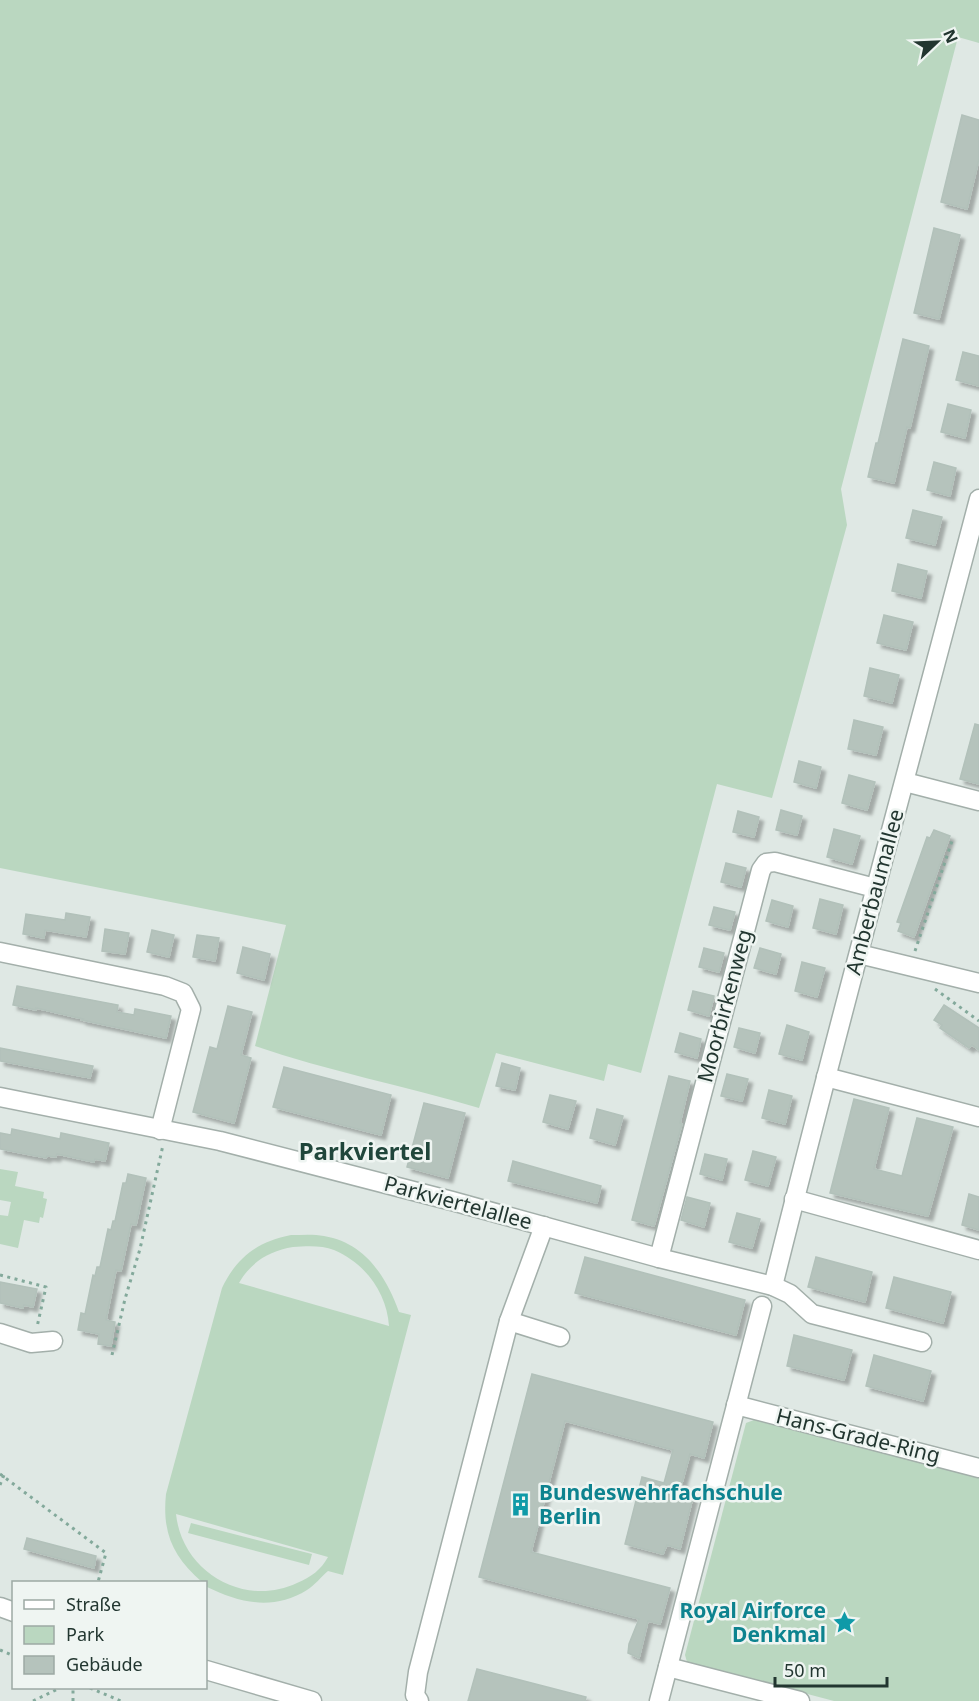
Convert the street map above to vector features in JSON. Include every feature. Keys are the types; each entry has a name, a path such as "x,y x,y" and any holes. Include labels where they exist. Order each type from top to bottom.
{"street":[{"name":"Amberbaumallee","path":"773,1286 874,888 905,782 979,499"},
{"path":"905,782 979,801"},
{"name":"Moorbirkenweg","path":"659,1258 761,870 766,863 775,862 874,888"},
{"path":"0,952 165,986 183,993 191,1009 163,1131"},
{"path":"859,954 979,983"},
{"path":"826,1077 979,1118"},
{"name":"Parkviertelallee","path":"0,1097 220,1141 659,1258 773,1286 790,1294 812,1314 922,1342"},
{"path":"794,1199 979,1250"},
{"path":"419,1701 415,1695 418,1672 509,1321 544,1226"},
{"path":"659,1701 762,1306"},
{"path":"509,1321 560,1337"},
{"path":"0,1333 31,1343 53,1341"},
{"name":"Hans-Grade-Ring","path":"736,1405 979,1468"},
{"path":"668,1666 800,1701"},
{"path":"207,1670 312,1701"}],"path":[{"path":"909,966 952,841"},
{"path":"940,974 935,991 979,1022"},
{"path":"112,1355 140,1249 163,1131"},
{"path":"0,1275 46,1287 31,1343"},
{"path":"0,1485 2,1474 106,1553 98,1581"},
{"path":"33,1701 58,1689"},
{"path":"92,1689 121,1701"}],"green space":[{"path":"0,0 979,0 979,43 958,37 841,489 847,525 772,798 717,784 641,1073 608,1064 604,1081 496,1053 479,1108 283,1055 255,1046 286,925 0,868"},
{"path":"0,1169 18,1172 15,1186 44,1192 43,1198 47,1199 43,1218 40,1217 39,1223 24,1220 18,1248 0,1244 0,1215 8,1216 11,1202 0,1200"},
{"path":"291,1235 320,1235 351,1246 372,1263 380,1274 399,1312 411,1315 343,1575 328,1571 310,1588 294,1597 282,1601 257,1602 244,1601 219,1593 207,1587 207,1581 201,1581 192,1573 172,1543 165,1508 166,1494 222,1288 241,1259 268,1242","holes":["314,1246 334,1250 364,1271 379,1291 389,1326 239,1283 255,1263 276,1251","176,1514 328,1557 315,1573 277,1590 257,1591 237,1587 219,1580 203,1568 190,1553 181,1535"]},
{"path":"754,1420 979,1478 979,1701 834,1701 687,1662 685,1655 746,1423"},
{"path":"191,1523 312,1554 309,1565 188,1533"}],"building":[{"path":"962,115 979,120 979,159 967,209 941,202"},
{"path":"934,228 960,235 939,319 914,313"},
{"path":"903,339 929,346 910,428 907,427 894,483 868,477"},
{"path":"963,352 979,356 979,386 956,380"},
{"path":"948,404 971,410 965,438 941,432"},
{"path":"934,462 956,468 950,496 927,490"},
{"path":"913,510 942,517 935,545 906,538"},
{"path":"898,564 927,571 921,598 892,591"},
{"path":"884,615 913,622 906,650 877,643"},
{"path":"870,668 899,675 892,703 864,696"},
{"path":"854,720 883,727 876,755 848,749"},
{"path":"975,724 979,725 979,784 960,779"},
{"path":"799,761 821,767 816,788 794,782"},
{"path":"849,775 875,782 867,810 842,803"},
{"path":"781,810 802,816 797,835 776,830"},
{"path":"738,811 759,817 754,837 733,832"},
{"path":"834,829 860,836 852,864 827,857"},
{"path":"934,830 950,836 914,937 898,931 901,923 897,922 927,837 930,838"},
{"path":"726,863 746,868 741,887 721,882"},
{"path":"820,899 843,905 836,934 813,928"},
{"path":"772,900 793,906 788,927 766,921"},
{"path":"714,907 735,912 730,930 709,925"},
{"path":"66,913 90,917 86,937 45,930 44,938 23,934 26,914 65,920"},
{"path":"105,929 129,933 125,954 102,951"},
{"path":"152,930 174,935 169,957 147,952"},
{"path":"197,935 219,938 215,961 193,957"},
{"path":"243,947 270,954 264,980 237,973"},
{"path":"704,948 724,953 719,972 699,967"},
{"path":"760,948 781,954 776,974 754,968"},
{"path":"802,962 825,968 817,997 795,991"},
{"path":"17,986 118,1005 117,1012 134,1015 135,1009 171,1016 166,1038 36,1008 36,1010 13,1005"},
{"path":"693,991 714,996 709,1016 688,1010"},
{"path":"944,1005 979,1028 979,1050 972,1045 969,1048 940,1028 942,1025 934,1020"},
{"path":"228,1006 252,1012 241,1055 251,1058 234,1123 193,1112 210,1047 217,1049"},
{"path":"787,1025 809,1032 802,1060 779,1054"},
{"path":"739,1028 760,1033 755,1053 734,1047"},
{"path":"680,1033 701,1039 697,1058 675,1052"},
{"path":"0,1048 93,1066 90,1078 0,1061"},
{"path":"502,1063 520,1068 515,1090 496,1086"},
{"path":"284,1067 391,1095 381,1135 273,1107"},
{"path":"727,1074 748,1079 742,1101 721,1096"},
{"path":"669,1076 690,1081 680,1123 682,1124 654,1226 632,1220"},
{"path":"769,1090 792,1096 785,1124 762,1118"},
{"path":"550,1095 576,1101 568,1129 543,1122"},
{"path":"854,1099 889,1108 874,1169 902,1176 917,1118 953,1127 928,1216 830,1193"},
{"path":"424,1103 465,1113 448,1178 407,1167"},
{"path":"597,1109 623,1116 615,1145 590,1138"},
{"path":"12,1129 60,1139 61,1133 109,1143 105,1161 95,1159 94,1162 57,1154 56,1157 47,1156 46,1158 0,1149 0,1133 11,1135"},
{"path":"753,1151 776,1157 768,1186 745,1180"},
{"path":"705,1154 727,1159 722,1180 700,1174"},
{"path":"513,1161 601,1186 597,1203 508,1181"},
{"path":"128,1174 146,1178 136,1225 131,1224 121,1271 116,1270 106,1320 115,1322 111,1346 98,1344 99,1334 78,1330 81,1313 85,1314 93,1275 95,1276 97,1267 100,1267 108,1229 111,1230 113,1221 115,1221 123,1183 126,1183"},
{"path":"969,1194 979,1197 979,1230 962,1225"},
{"path":"687,1197 710,1203 704,1227 681,1220"},
{"path":"737,1213 760,1219 752,1248 729,1242"},
{"path":"585,1257 745,1300 736,1335 575,1293"},
{"path":"816,1257 872,1272 865,1302 808,1287"},
{"path":"894,1277 951,1292 943,1323 886,1308"},
{"path":"0,1282 37,1289 33,1307 24,1305 23,1308 0,1303"},
{"path":"794,1335 852,1350 844,1380 787,1366"},
{"path":"874,1355 931,1371 923,1401 866,1386"},
{"name":"Bundeswehrfachschule Berlin","path":"532,1374 713,1422 704,1458 690,1454 680,1490 680,1494 693,1497 680,1549 667,1545 663,1554 625,1544 642,1477 664,1483 673,1450 565,1421 531,1552 670,1588 660,1624 648,1621 639,1658 628,1653 629,1644 639,1619 479,1577"},
{"path":"27,1538 96,1556 94,1568 24,1549"},
{"path":"477,1669 586,1697 585,1701 468,1701"}],"place":[{"name":"Bundeswehrfachschule Berlin","path":"521,1505"},
{"name":"Royal Airforce Denkmal","path":"844,1623"}],"district":[{"name":"Parkviertel","path":"365,1152"}]}
